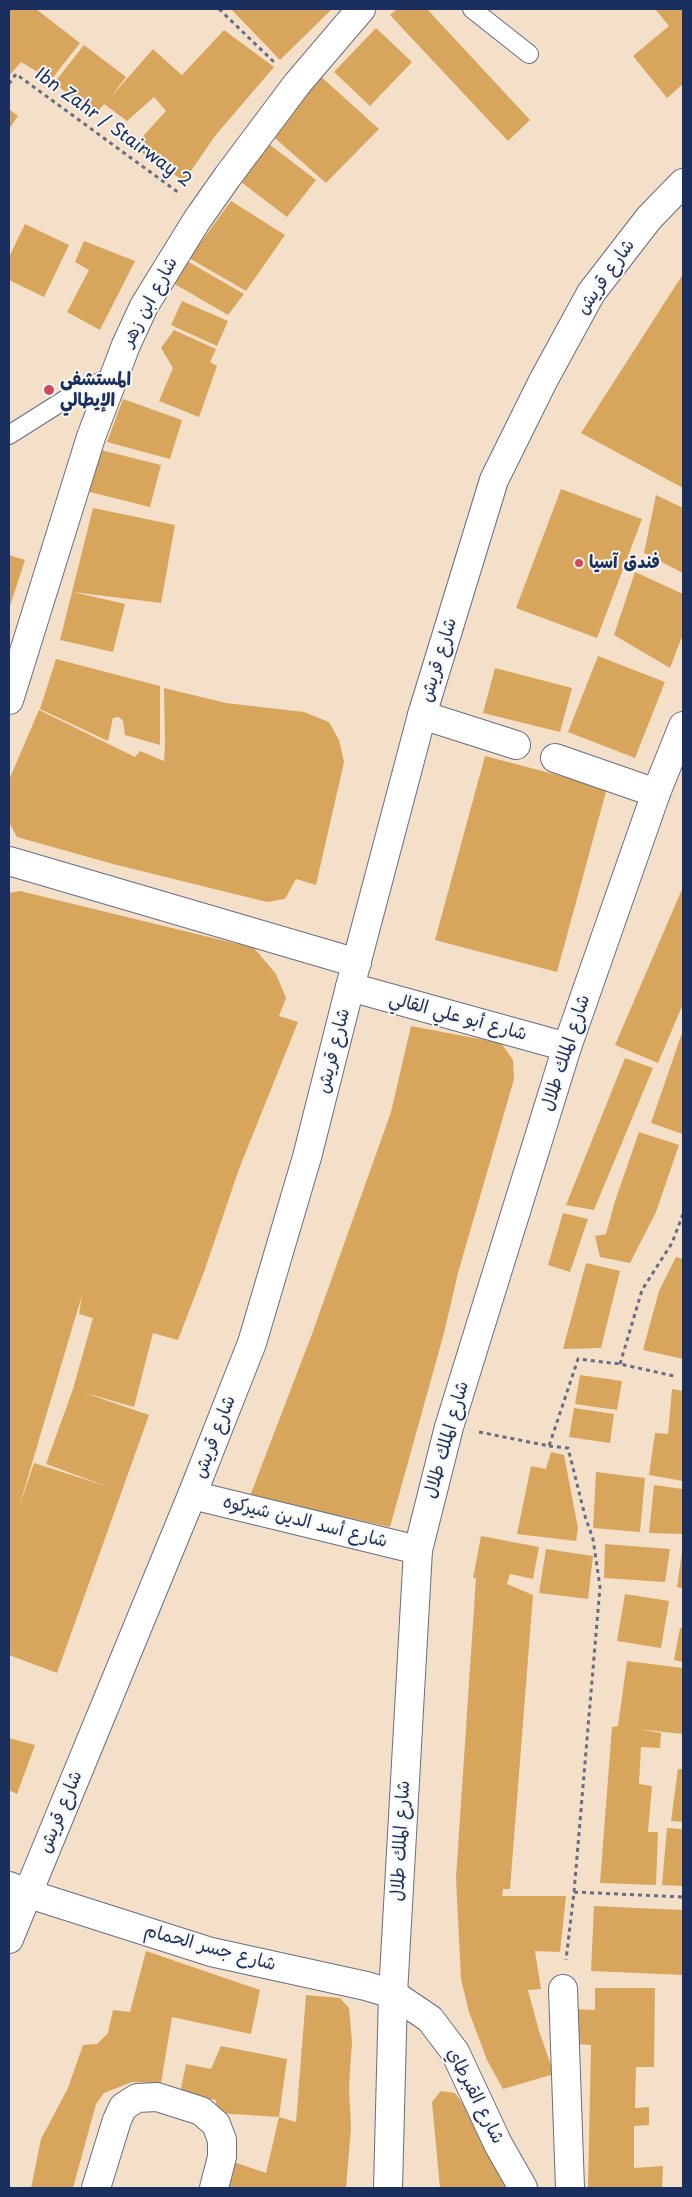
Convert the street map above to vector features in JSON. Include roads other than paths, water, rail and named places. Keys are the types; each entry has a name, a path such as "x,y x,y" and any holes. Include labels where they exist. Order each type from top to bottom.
{"main road":[{"name":"شارع ابن زهر","path":"9,700 91,437 114,376 144,306 163,272 204,211 297,84 361,9"},
{"name":"شارع قريش","path":"9,1939 19,1890 63,1804 192,1495 252,1343 308,1157 353,975 422,715 498,472 543,381 591,293 649,218 683,183"},
{"path":"422,715 516,745"},
{"name":"شارع الملك طلال","path":"388,2188 393,1994 418,1550 449,1427 567,1047 656,793 683,726"},
{"path":"555,758 656,793"},
{"name":"شارع أبو علي القالي","path":"9,861 567,1047"},
{"name":"شارع أسد الدين شيركوه","path":"192,1495 418,1550"},
{"name":"شارع جسر الحمام","path":"19,1890 211,1952 366,1986 393,1994"},
{"path":"563,1989 570,2188"},
{"name":"شارع القبرطاي","path":"393,1994 430,2019 455,2052 498,2144 523,2188"},
{"path":"96,2188 117,2120 123,2107 137,2098 157,2097 201,2111 216,2124 222,2140 222,2157 214,2188"}],"lane":[{"path":"472,9 529,54"},
{"path":"9,435 77,392 114,376"}],"place":[{"name":"المستشفى الإيطالي","path":"49,390"},
{"name":"فندق آسيا","path":"579,563"}]}
